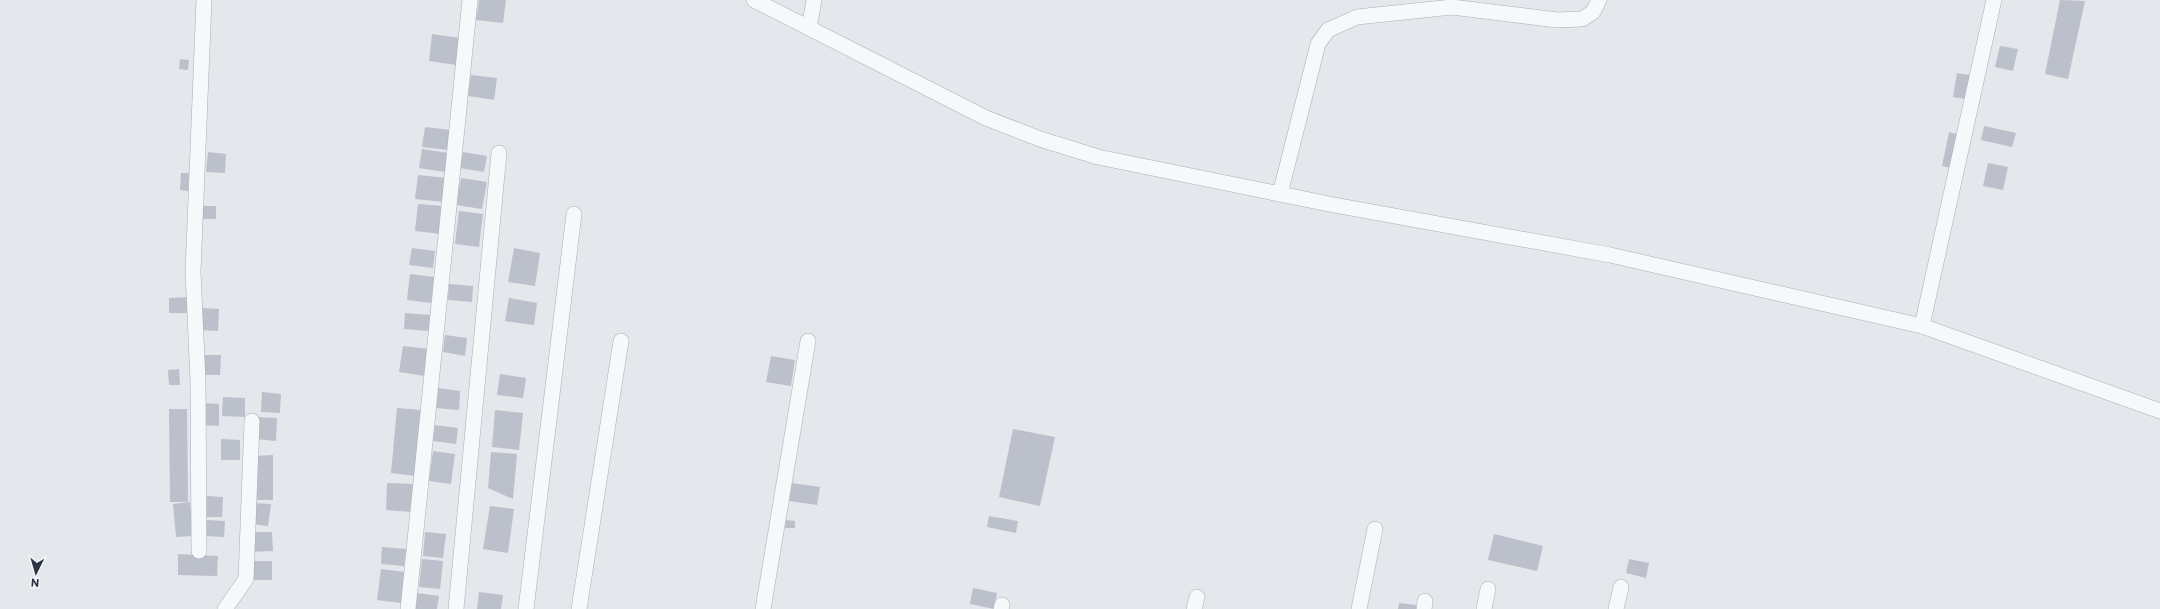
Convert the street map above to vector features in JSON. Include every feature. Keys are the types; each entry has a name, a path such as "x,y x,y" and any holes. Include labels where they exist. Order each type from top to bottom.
{"street":[{"path":"199,551 198,381 193,272 204,0"},
{"path":"408,609 470,0"},
{"path":"754,0 986,118 1040,139 1098,157 1280,194 1610,255 1922,326 2160,411"},
{"path":"809,28 814,0"},
{"path":"1280,194 1318,44 1328,30 1357,17 1452,7 1557,20 1582,19 1593,12 1599,0"},
{"path":"1922,326 1994,0"},
{"path":"456,609 499,154"},
{"path":"526,609 574,214"},
{"path":"763,609 808,340"},
{"path":"579,609 621,341"},
{"path":"226,609 246,579 252,421"},
{"path":"1360,609 1375,529"},
{"path":"1616,609 1621,587"},
{"path":"1484,609 1488,588"}],"building":[{"path":"479,0 506,0 503,23 476,20"},
{"path":"2060,0 2085,1 2068,79 2045,74"},
{"path":"432,34 460,38 456,65 429,61"},
{"path":"2000,46 2018,49 2013,71 1995,67"},
{"path":"180,59 189,60 188,70 179,69"},
{"path":"1957,73 1975,76 1971,100 1953,97"},
{"path":"471,75 497,78 494,100 468,96"},
{"path":"1984,126 2016,133 2012,147 1981,140"},
{"path":"425,127 450,130 448,150 422,147"},
{"path":"1949,132 1963,136 1956,169 1942,166"},
{"path":"422,149 448,153 445,172 419,168"},
{"path":"208,152 226,154 225,173 206,172"},
{"path":"463,152 487,156 484,172 460,168"},
{"path":"1988,163 2008,167 2003,190 1983,186"},
{"path":"181,173 189,173 188,191 180,190"},
{"path":"418,175 447,178 444,202 415,199"},
{"path":"461,178 487,182 482,209 456,205"},
{"path":"418,204 444,206 441,234 415,231"},
{"path":"199,206 216,206 216,219 199,219"},
{"path":"459,211 483,214 479,247 455,244"},
{"path":"412,248 435,251 433,268 409,265"},
{"path":"514,248 540,253 535,286 508,282"},
{"path":"410,274 434,277 431,303 407,300"},
{"path":"449,284 473,286 472,302 448,300"},
{"path":"188,297 189,313 169,313 169,298"},
{"path":"509,298 537,303 534,325 505,321"},
{"path":"202,308 219,309 218,331 201,330"},
{"path":"405,313 430,315 429,331 404,329"},
{"path":"445,335 467,338 465,356 443,352"},
{"path":"403,346 429,349 425,376 399,372"},
{"path":"204,355 221,355 220,375 203,375"},
{"path":"771,356 795,360 791,386 766,382"},
{"path":"179,369 180,385 169,385 168,370"},
{"path":"500,374 526,378 523,398 497,395"},
{"path":"438,388 460,391 459,410 436,408"},
{"path":"262,392 281,394 280,413 261,412"},
{"path":"223,397 245,398 245,417 222,416"},
{"path":"202,403 219,404 219,426 201,425"},
{"path":"397,408 421,410 415,476 391,473"},
{"path":"169,409 187,409 188,502 170,502"},
{"path":"495,410 523,413 519,450 492,447"},
{"path":"257,417 277,418 276,441 255,439"},
{"path":"435,425 458,428 456,444 433,441"},
{"path":"1013,429 1055,437 1040,506 999,497"},
{"path":"221,439 240,440 240,460 221,460"},
{"path":"433,451 455,454 451,484 429,481"},
{"path":"491,452 517,454 513,499 488,488"},
{"path":"273,455 273,500 255,500 254,456"},
{"path":"387,483 414,484 412,512 386,510"},
{"path":"792,483 820,487 817,505 789,501"},
{"path":"207,496 223,497 222,517 206,517"},
{"path":"190,502 193,536 176,537 173,504"},
{"path":"254,503 271,504 268,526 251,524"},
{"path":"490,506 514,509 508,553 483,549"},
{"path":"989,516 1018,521 1016,533 987,527"},
{"path":"206,520 225,521 224,537 205,536"},
{"path":"786,520 795,521 795,528 785,528"},
{"path":"251,532 272,532 273,551 251,552"},
{"path":"425,532 446,534 443,558 423,556"},
{"path":"1494,534 1543,546 1537,571 1488,560"},
{"path":"382,547 406,549 404,566 381,564"},
{"path":"178,554 218,556 217,576 178,575"},
{"path":"422,559 443,561 440,589 419,587"},
{"path":"1629,559 1649,563 1646,578 1626,573"},
{"path":"251,561 272,561 272,580 251,580"},
{"path":"381,569 405,572 401,603 377,600"},
{"path":"973,588 997,593 994,609 970,604"},
{"path":"479,592 503,595 501,609 477,609"},
{"path":"417,593 439,596 437,609 415,609"},
{"path":"1399,603 1416,605 1416,609 1398,609"}]}
